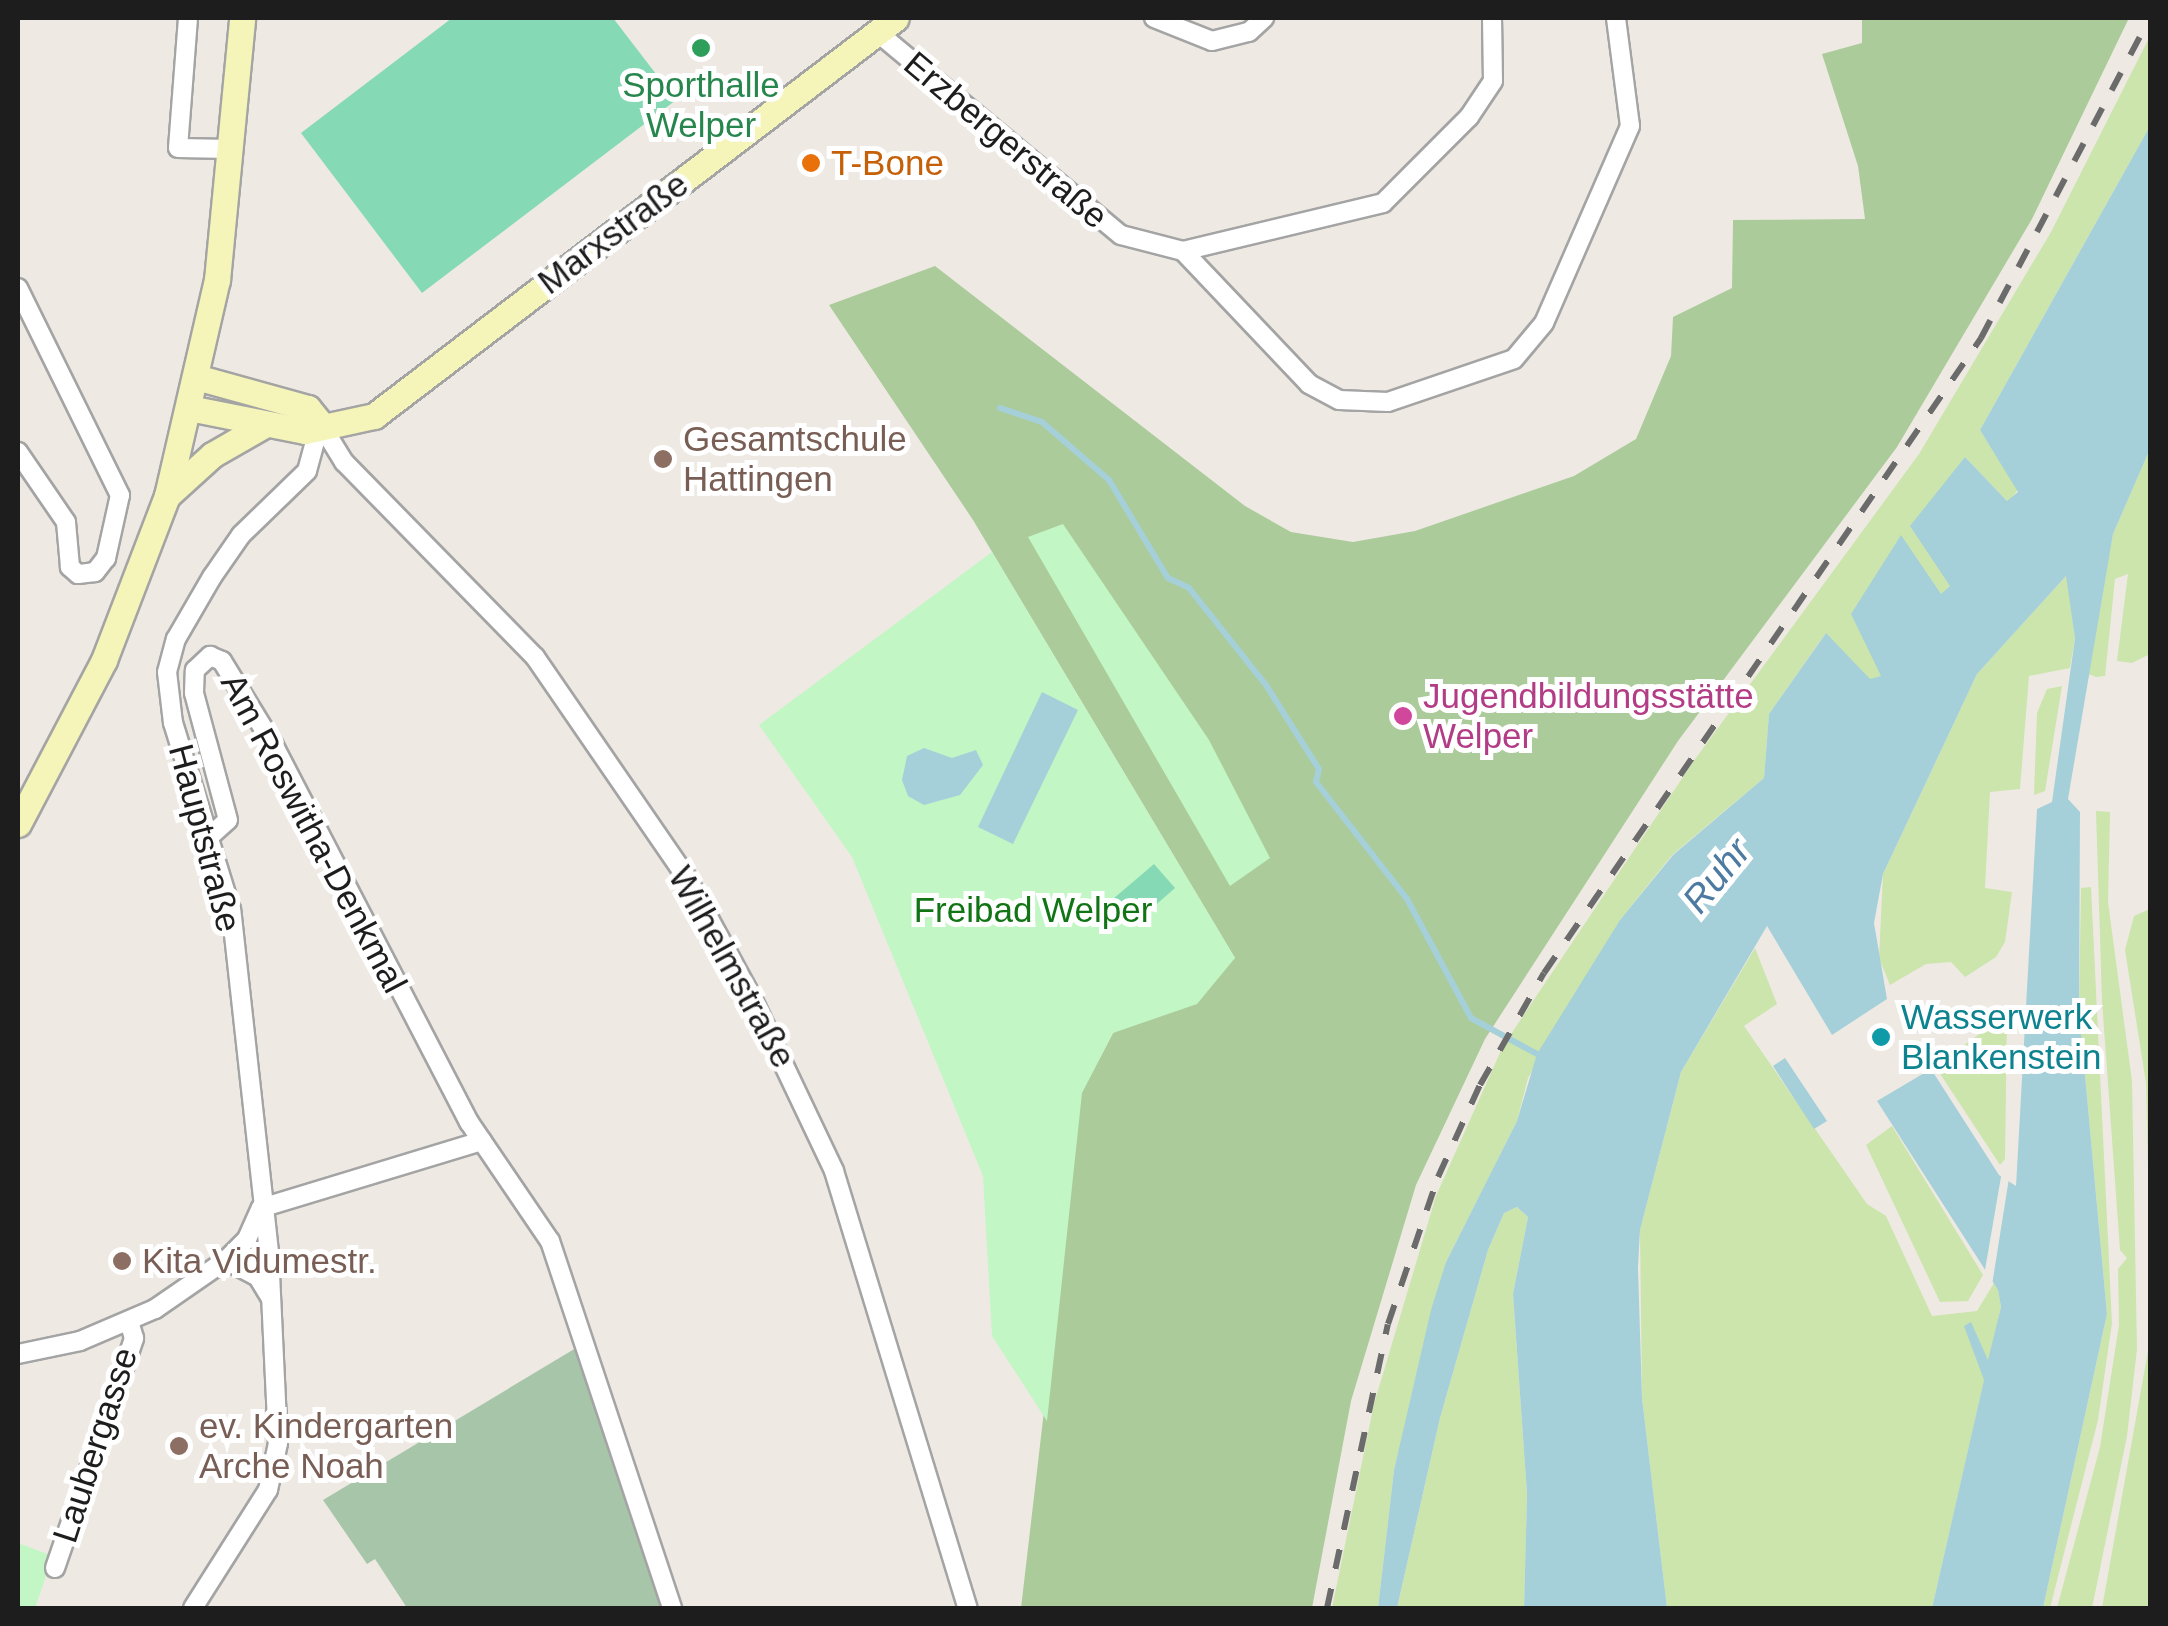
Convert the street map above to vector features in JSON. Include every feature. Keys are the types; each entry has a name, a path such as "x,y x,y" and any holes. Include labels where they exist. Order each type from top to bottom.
{"main road":[{"path":"18,824 104,660 167,496 217,280 242,18"},
{"name":"Marxstraße","path":"189,408 305,431 320,423 362,420 388,406 887,25"},
{"path":"196,378 308,408 320,423"},
{"path":"167,496 212,455 266,424"}],"street":[{"path":"188,18 178,148 231,149"},
{"path":"1154,18 1212,41 1250,32 1264,18"},
{"name":"Erzbergerstraße","path":"887,25 1121,235 1183,251 1383,203 1459,128 1493,81 1492,18"},
{"path":"1183,251 1309,384 1340,400 1388,402 1514,358 1544,323 1630,126 1616,18"},
{"path":"18,288 120,495 110,544 95,572 78,574 70,568 66,522 18,452"},
{"name":"Hauptstraße","path":"193,1608 246,1532 275,1466 273,1302 231,910 166,690 170,656 184,621 241,536 307,471 320,423"},
{"name":"Wilhelmstraße","path":"320,423 344,462 535,656 650,822 724,947 834,1170 968,1608"},
{"name":"Am Roswitha-Denkmal","path":"209,837 228,820 194,693 195,670 210,656 222,661 274,746 482,1142 565,1275 672,1608"},
{"path":"18,1354 129,1322 226,1260 247,1239 261,1208 482,1142"},
{"path":"226,1260 258,1277 273,1302"},
{"name":"Laubergasse","path":"55,1568 134,1338 129,1322"}],"green space":[{"path":"452,18 613,18 676,100 422,293 301,133"},
{"path":"1862,18 2129,18 2032,219 1897,447 1678,741 1485,1039 1416,1185 1351,1401 1312,1608 1021,1608 1081,1094 1113,1033 1235,958 973,520 829,305 935,266 1245,506 1291,532 1353,542 1415,531 1574,476 1636,439 1671,356 1673,317 1732,288 1733,220 1865,219 1858,166 1822,54 1862,43"},
{"path":"2150,36 2150,126 1980,430 2018,490 2008,502 1965,457 1950,586 1941,595 1901,536 1881,676 1870,680 1825,634 1769,714 1764,778 1672,855 1620,920 1528,1078 1517,1121 1446,1262 1394,1470 1378,1608 1332,1608 1374,1404 1436,1196 1503,1046 1693,762 1919,454 2051,232"},
{"path":"2150,449 2150,654 2132,663 2117,661 2128,574 2115,579 2105,676 2096,677 2086,673 2113,534"},
{"path":"1063,524 1209,740 1270,858 1230,886 1028,537"},
{"name":"Freibad Welper","path":"992,552 1235,958 1197,1004 1113,1033 1082,1093 1047,1421 992,1336 983,1176 852,857 759,725"},
{"path":"2067,575 2075,637 2070,668 2029,676 2020,789 1990,792 1985,888 2012,892 2005,942 1996,957 1965,977 1951,962 1926,964 1890,985 1879,958 1883,874 1977,674"},
{"path":"2062,686 2045,791 2034,795 2037,713 2047,689"},
{"path":"2096,811 2110,812 2108,902 2132,1081 2137,1349 2127,1436 2092,1608 2057,1608 2100,1447 2119,1325 2118,1269 2127,1258 2120,1250 2102,1001"},
{"path":"1154,864 1175,888 1134,924 1113,899"},
{"path":"2091,887 2112,1323 2098,1420 2050,1608 2043,1608 2107,1314 2079,1010 2081,888"},
{"path":"2150,909 2150,1258 2146,1083 2125,950 2134,916"},
{"path":"1755,948 1777,1004 1744,1026 1867,1204 1886,1216 1932,1316 1977,1311 1994,1283 1998,1290 2001,1307 1932,1608 1667,1608 1642,1398 1640,1230 1681,1072"},
{"path":"2007,1014 2005,1159 2000,1165 1935,1066"},
{"path":"1892,1126 1983,1275 1968,1301 1940,1302 1866,1145"},
{"path":"1517,1207 1528,1217 1513,1294 1527,1494 1524,1608 1397,1608 1440,1418 1488,1250 1504,1213"},
{"path":"2150,1266 2150,1608 2102,1608 2148,1351"},
{"path":"581,1345 664,1608 407,1608 375,1559 367,1564 323,1500"},
{"path":"18,1543 53,1556 35,1608 18,1608"}],"water":[{"name":"Ruhr","path":"2150,126 2150,449 2113,534 2068,799 2080,812 2079,1010 2107,1314 2043,1608 1932,1608 1984,1380 1964,1326 1971,1322 1988,1360 2001,1307 1998,1290 1877,1101 1931,1069 1999,1175 2016,1186 2037,809 2052,802 2075,638 2066,576 1977,674 1883,874 1874,923 1887,999 1832,1035 1767,926 1681,1072 1640,1230 1638,1267 1642,1398 1667,1608 1524,1608 1527,1494 1513,1294 1528,1217 1517,1207 1504,1213 1488,1250 1440,1418 1397,1608 1378,1608 1394,1470 1431,1310 1446,1262 1517,1121 1537,1054 1620,920 1673,855 1764,778 1769,714 1826,633 1870,679 1881,676 1851,614 1901,535 1941,594 1950,586 1910,526 1965,457 2007,501 2018,492 1980,430"},
{"path":"1042,692 1078,710 1013,844 978,827"},
{"path":"924,748 952,758 976,750 983,765 960,795 924,805 908,796 902,780 907,756"},
{"path":"1785,1058 1827,1121 1814,1129 1773,1066"}],"pier":[{"path":"2002,1171 2009,1178 1992,1285 1984,1276"}],"waterway":[{"path":"1000,408 1042,422 1109,480 1168,578 1189,588 1266,685 1319,769 1316,782 1407,899 1471,1018 1537,1054"}],"railway":[{"path":"1327,1608 1388,1324 1438,1177 1480,1085 1544,973 1981,338 2150,18"}],"place":[{"name":"Sporthalle Welper","path":"701,48"},
{"name":"T-Bone","path":"811,163"},
{"name":"Gesamtschule Hattingen","path":"663,459"},
{"name":"Jugendbildungsstätte Welper","path":"1403,716"},
{"name":"Wasserwerk Blankenstein","path":"1881,1037"},
{"name":"Kita Vidumestr.","path":"122,1261"},
{"name":"ev. Kindergarten Arche Noah","path":"179,1446"}]}
